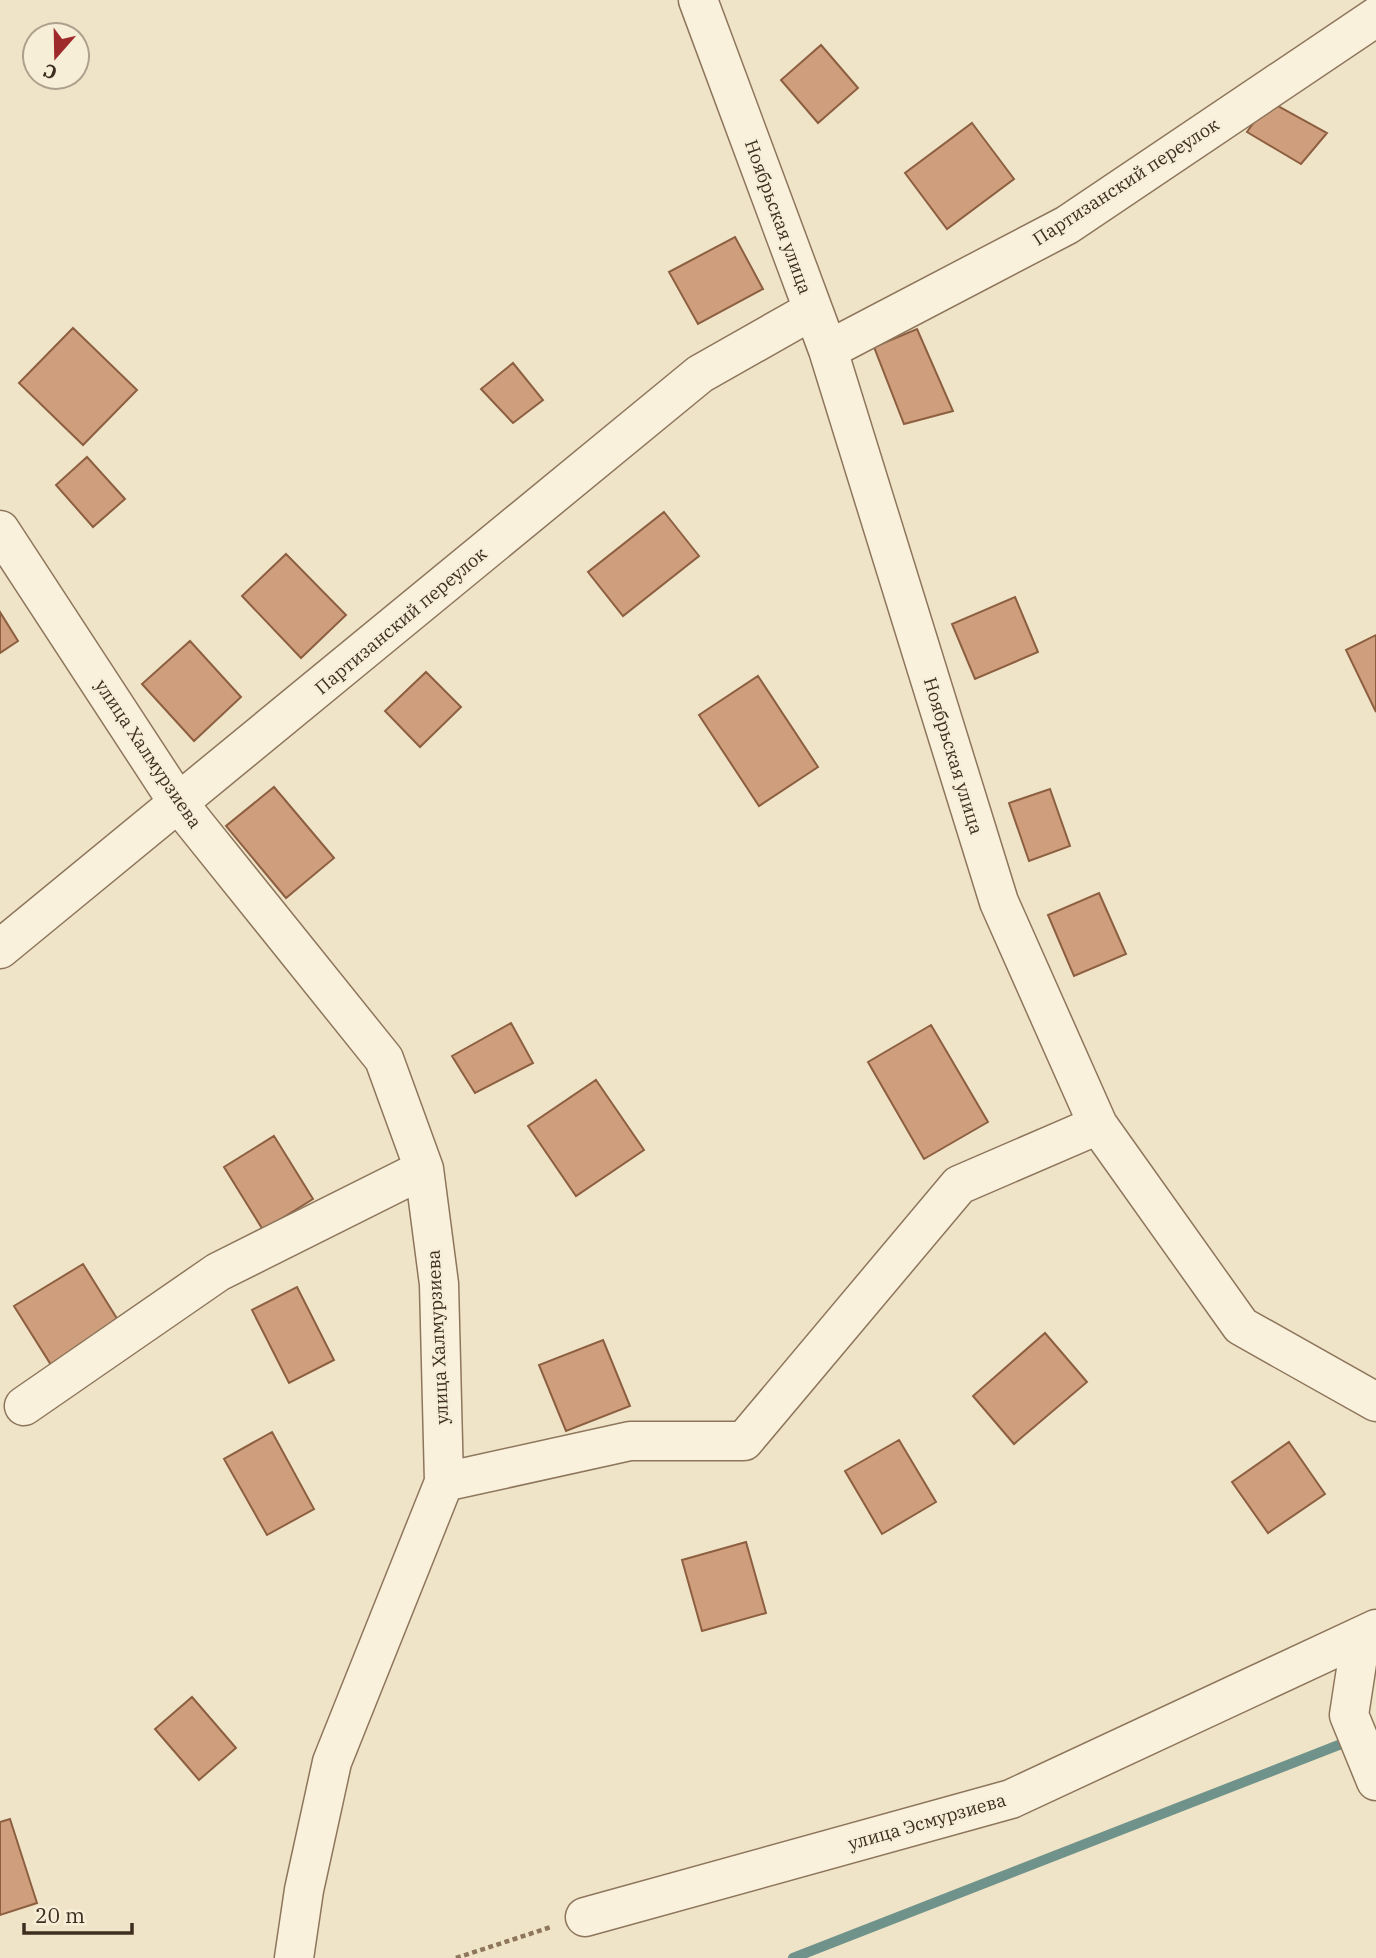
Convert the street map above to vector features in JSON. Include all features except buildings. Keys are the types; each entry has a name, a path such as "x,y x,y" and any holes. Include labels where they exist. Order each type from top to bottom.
{"street":[{"name":"Ноябрьская улица","path":"698,0 828,350 999,902 1098,1125 1241,1326 1376,1402"},
{"name":"Партизанский переулок","path":"828,350 1067,225 1376,17"},
{"name":"Партизанский переулок","path":"0,949 700,374 813,310"},
{"name":"улица Халмурзиева","path":"3,540 179,804 384,1059 424,1169 439,1284 444,1482 332,1762 304,1890 294,1958"},
{"path":"444,1482 630,1441 744,1441 959,1185 1098,1125"},
{"path":"24,1406 218,1272 424,1169"},
{"path":"1368,1633 1349,1715 1376,1781"},
{"name":"улица Эсмурзиева","path":"585,1917 1011,1799 1368,1633"}],"path":[{"path":"456,1958 585,1917"}],"waterway":[{"path":"793,1958 1354,1739"}]}
